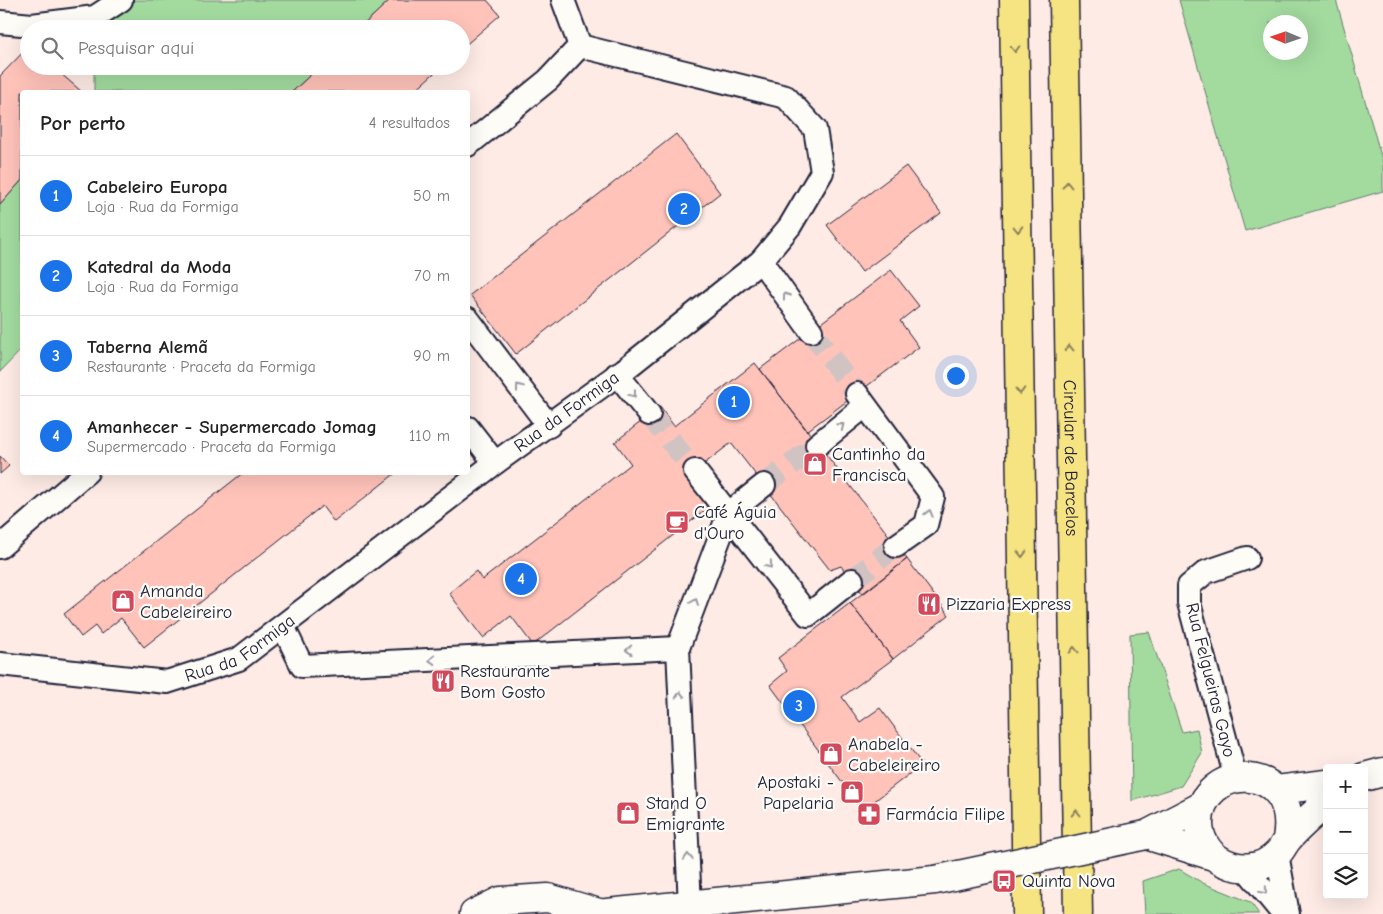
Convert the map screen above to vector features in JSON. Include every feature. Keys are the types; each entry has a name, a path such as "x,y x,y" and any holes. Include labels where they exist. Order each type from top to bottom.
{"main road":[{"path":"1014,0 1028,914"},
{"name":"Circular de Barcelos","path":"1064,0 1078,914"},
{"path":"1368,776 1383,772"},
{"path":"1213,856 1203,841 1199,824 1202,806 1212,791 1226,781 1244,777 1261,780 1276,790 1286,804 1290,822 1282,847"},
{"path":"1276,790 1323,784"},
{"path":"474,914 500,901 548,898 598,914 935,880 1146,835 1202,806"},
{"path":"1146,835 1213,856 1228,866 1246,869 1263,865 1323,806"}],"street":[{"path":"67,20 95,16 120,0"},
{"path":"470,143 548,80 580,46 563,0"},
{"path":"0,22 20,24"},
{"name":"Rua da Formiga","path":"0,664 167,682 239,659 495,463 549,426 618,374 761,261 790,226 822,172 815,129 786,97 580,46"},
{"path":"761,261 811,331"},
{"path":"470,322 549,426"},
{"path":"618,374 649,414"},
{"path":"817,445 861,400 934,497 926,525 896,546"},
{"path":"470,431 495,463"},
{"path":"695,471 808,615 852,580"},
{"path":"0,547 84,475"},
{"path":"690,906 678,648 728,513 764,486"},
{"name":"Rua Felgueiras Gayo","path":"1236,779 1189,603 1189,586 1206,572 1247,558"},
{"path":"283,626 302,666 678,648"},
{"path":"1282,847 1288,914"},
{"path":"1246,869 1283,914"}],"green space":[{"path":"121,0 390,0 369,20 95,20 95,17"},
{"path":"1179,0 1336,0 1383,163 1383,191 1245,231"},
{"path":"94,75 310,75 294,90 94,90"},
{"path":"20,182 20,351 0,372 0,205"},
{"path":"1149,632 1182,732 1197,729 1202,753 1181,786 1132,801 1130,634"},
{"path":"1179,869 1203,883 1250,902 1259,914 1145,914 1143,881"}],"building":[{"path":"390,0 487,0 500,15 470,41 470,20 369,20"},
{"path":"20,55 20,75 62,75 80,90 20,90 20,182 0,205 0,76"},
{"path":"310,75 432,75 415,90 294,90"},
{"path":"676,134 720,193 516,354 470,295"},
{"path":"906,166 941,213 862,272 827,225"},
{"path":"891,270 919,306 900,321 919,347 807,431 760,369"},
{"path":"755,363 907,559 863,594 841,566 830,570 731,443 686,478 708,508 533,645 511,616 483,638 449,593 476,571 482,580 631,464 615,442 660,407 674,426"},
{"path":"0,456 9,466 0,474"},
{"path":"240,475 393,475 334,522 322,506 144,647 121,618 101,634 95,626 81,637 64,614"},
{"path":"907,559 949,615 893,659 850,603"},
{"path":"850,603 893,659 842,697 860,722 880,708 922,764 863,810 770,685 787,671 778,658"}],"tunnel":[{"path":"811,331 857,394"},
{"path":"649,414 695,471"},
{"path":"764,485 817,445"},
{"path":"852,580 896,546"}],"place":[{"name":"Katedral da Moda","path":"684,209"},
{"name":"Cabeleiro Europa","path":"734,402"},
{"name":"Cantinho da Francisca","path":"815,464"},
{"name":"Café Águia d'Ouro","path":"677,522"},
{"name":"Amanhecer - Supermercado Jomag","path":"521,579"},
{"name":"Amanda Cabeleireiro","path":"123,601"},
{"name":"Pizzaria Express","path":"929,604"},
{"name":"Restaurante Bom Gosto","path":"443,681"},
{"name":"Taberna Alemã","path":"799,706"},
{"name":"Anabela - Cabeleireiro","path":"831,754"},
{"name":"Apostaki - Papelaria","path":"852,792"},
{"name":"Stand O Emigrante","path":"628,813"},
{"name":"Farmácia Filipe","path":"869,814"},
{"name":"Quinta Nova","path":"1004,881"}]}
